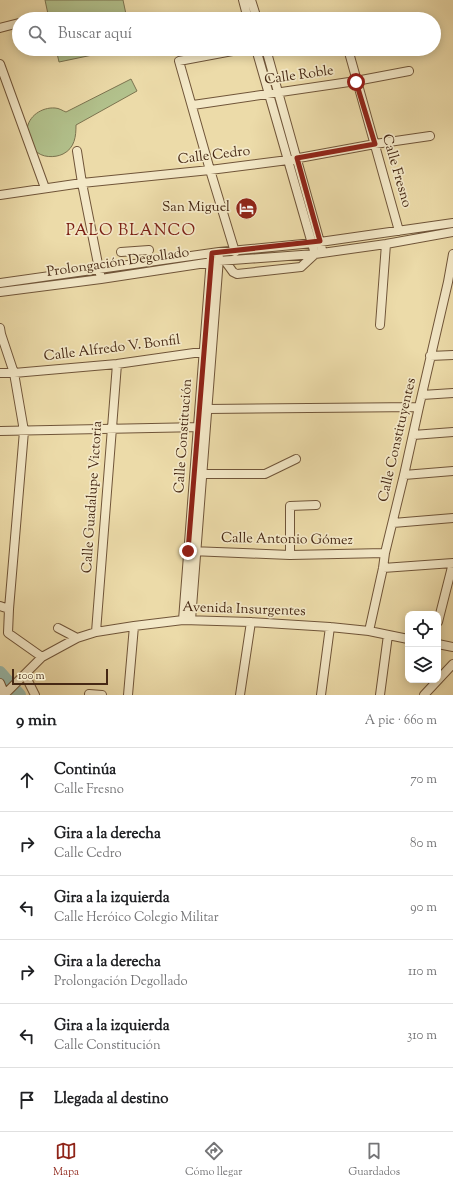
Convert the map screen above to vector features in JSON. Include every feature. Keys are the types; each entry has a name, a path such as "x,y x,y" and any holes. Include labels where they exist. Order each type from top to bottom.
{"street":[{"path":"243,0 246,12"},
{"path":"251,0 255,12"},
{"path":"0,28 12,25"},
{"path":"206,56 179,61 235,252"},
{"path":"258,56 288,160 316,242"},
{"path":"218,262 237,274 302,267 319,253 297,158 268,56"},
{"name":"Calle Fresno","path":"350,56 399,231"},
{"path":"0,64 45,188"},
{"name":"Calle Roble","path":"192,105 356,82 409,71"},
{"name":"Calle Cedro","path":"0,195 82,183 210,170 288,160 375,144 430,136"},
{"path":"77,151 100,279"},
{"name":"Prolongación Degollado","path":"0,283 215,253 316,242 453,223"},
{"name":"Prolongación Degollado","path":"0,292 218,262 319,253 386,244 453,232"},
{"path":"380,325 386,244"},
{"path":"121,252 149,250"},
{"path":"135,251 137,264"},
{"name":"Calle Constitución","path":"202,427 207,409 213,351 218,262 215,253"},
{"name":"Calle Constituyentes","path":"369,632 385,553 430,356 451,282 453,254"},
{"name":"Calle Constitución","path":"187,620 202,427 204,352 218,262"},
{"path":"0,328 14,373 24,431 8,633 42,657"},
{"name":"Calle Alfredo V. Bonfil","path":"0,373 117,364 213,351"},
{"path":"430,356 453,355"},
{"name":"Calle Guadalupe Victoria","path":"96,632 117,364"},
{"path":"422,395 453,393"},
{"name":"Calle Constitución","path":"207,409 419,407"},
{"path":"0,431 202,427"},
{"path":"413,435 453,432"},
{"path":"198,474 265,474 296,459"},
{"path":"404,475 453,471"},
{"path":"290,555 290,506 316,505"},
{"path":"393,523 453,518"},
{"name":"Calle Antonio Gómez","path":"192,551 290,555 385,553"},
{"path":"383,568 453,563 441,611"},
{"path":"0,606 9,609"},
{"name":"Avenida Insurgentes","path":"5,694 24,677 42,657 77,638 96,632 134,626 187,620 251,622 330,627 405,638"},
{"path":"240,695 251,622"},
{"path":"128,695 134,626"},
{"path":"321,695 330,627"},
{"path":"58,628 77,638"},
{"path":"380,695 388,635"},
{"path":"441,645 453,647"},
{"path":"424,695 453,664"},
{"path":"24,677 35,695"},
{"path":"0,683 5,694"},
{"path":"89,694 102,695"}],"green space":[{"path":"45,0 123,0 126,12 48,12"},
{"path":"58,56 88,56 59,62"},
{"path":"131,79 137,91 76,125 74,141 70,148 63,154 52,157 44,156 34,149 27,130 30,121 36,113 50,108 58,108 66,112"}],"waterway":[{"path":"0,672 20,695"}],"place":[{"name":"San Miguel","path":"246,208"}],"district":[{"name":"PALO BLANCO","path":"131,231"}],"route":[{"path":"188,551 212,253 235,252 320,241 297,158 375,144 356,82"}]}
